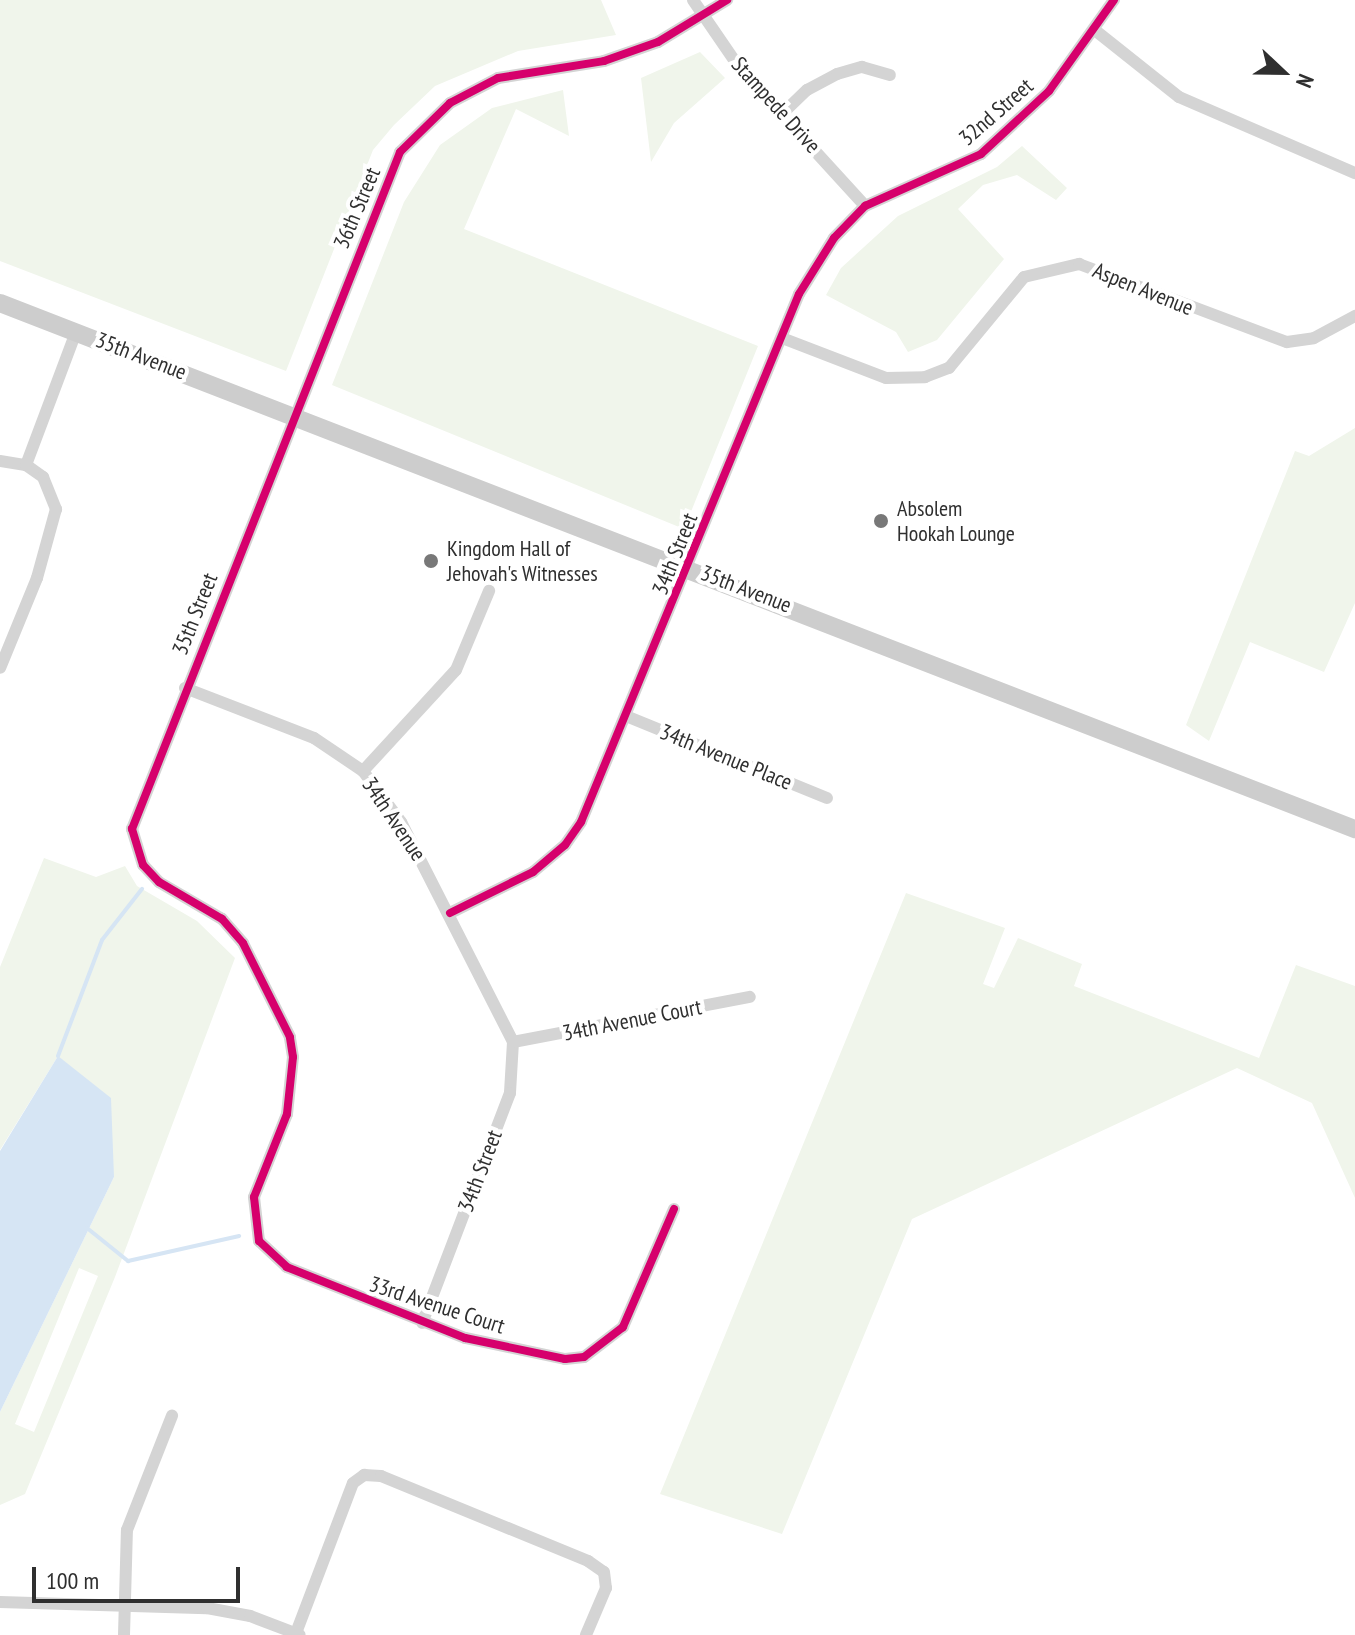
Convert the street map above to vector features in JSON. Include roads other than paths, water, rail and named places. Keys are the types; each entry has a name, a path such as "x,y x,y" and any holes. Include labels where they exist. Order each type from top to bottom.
{"main road":[{"name":"35th Avenue","path":"0,303 293,413 1355,829"}],"street":[{"name":"Stampede Drive","path":"693,0 701,17 741,70 784,112 865,206"},
{"name":"36th Street","path":"293,413 400,152 450,103 498,78 604,61 658,42 727,0"},
{"name":"32nd Street","path":"865,206 981,154 1049,91 1096,31 1114,0"},
{"path":"1096,31 1179,97 1355,173"},
{"path":"784,112 807,90 837,74 862,67 890,75"},
{"name":"34th Street","path":"422,1323 510,1093 513,1042 450,913 533,872 565,845 590,805 799,294 834,238 865,206"},
{"name":"Aspen Avenue","path":"782,338 886,378 925,377 949,368 1024,277 1079,264 1287,342 1314,338 1355,316"},
{"path":"26,465 76,332"},
{"name":"35th Street","path":"259,1241 254,1197 287,1114 293,1057 290,1037 243,943 222,919 159,882 143,865 132,829 293,413"},
{"path":"0,461 26,465 53,494 54,531 0,668"},
{"path":"363,771 456,670 489,591"},
{"name":"34th Avenue","path":"185,688 314,738 363,771 401,822 450,913"},
{"name":"34th Avenue Place","path":"626,716 827,798"},
{"name":"34th Avenue Court","path":"513,1042 750,997"},
{"name":"33rd Avenue Court","path":"259,1241 287,1267 422,1323 545,1356 584,1357 623,1327 674,1209"},
{"path":"124,1635 127,1530 172,1416"},
{"path":"0,1602 124,1603 207,1608 250,1616 298,1634 353,1483 364,1475 381,1476 596,1566 604,1572 606,1588 586,1635"}],"water":[{"path":"58,1056 111,1098 114,1177 0,1412 0,1151"}],"waterway":[{"path":"58,1056 102,940 142,889"},
{"path":"87,1228 128,1261 239,1236"}],"place":[{"name":"Absolem Hookah Lounge","path":"881,521"},
{"name":"Kingdom Hall of Jehovah's Witnesses","path":"431,561"}]}
